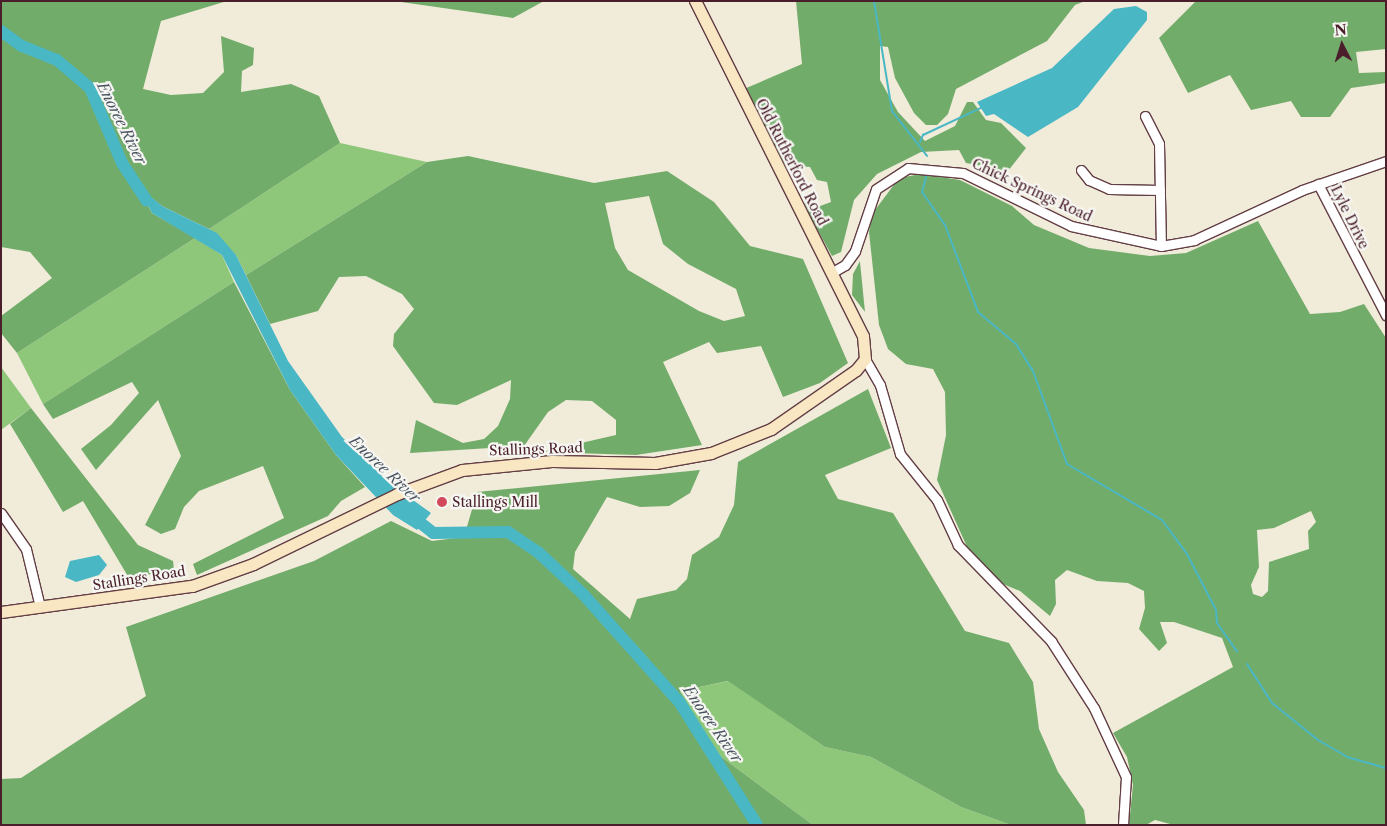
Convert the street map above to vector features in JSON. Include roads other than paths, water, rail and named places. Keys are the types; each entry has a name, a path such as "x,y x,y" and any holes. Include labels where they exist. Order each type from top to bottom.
{"street":[{"name":"Old Rutherford Road","path":"695,1 863,336 865,359"},
{"path":"1145,116 1159,144 1161,246"},
{"name":"Chick Springs Road","path":"831,273 845,265 855,251 876,189 893,174 919,167 974,177 1084,230 1161,246 1194,240 1318,184 1386,161"},
{"path":"1081,170 1109,189 1160,190"},
{"name":"Lyle Drive","path":"1318,184 1386,315"},
{"path":"865,359 880,385 900,454 938,500 958,545 1051,641 1094,708 1126,777 1123,825"},
{"name":"Stallings Road","path":"1,612 192,586 253,564 416,486 485,465 552,461 655,463 710,453 771,429 830,389 865,359"},
{"path":"1,513 26,549 40,607"}],"water":[{"path":"1136,6 1147,12 1147,20 1078,107 1028,137 994,114 986,116 977,102 1052,68 1114,9"},
{"path":"139,187 162,206 217,233 236,255 288,361 342,437 388,482 431,513 417,530 393,515 336,455 290,390 222,255 152,213"},
{"path":"99,555 107,565 99,575 76,582 65,577 70,561"}],"waterway":[{"path":"874,1 892,111 927,156"},
{"name":"Enoree River","path":"1,31 22,46 57,60 90,88 122,163 147,201"},
{"path":"920,142 923,135 981,108"},
{"path":"926,177 922,192 945,225 978,312 1016,344 1033,371 1067,464 1162,520 1187,554 1216,610 1217,623 1237,652"},
{"name":"Enoree River","path":"409,514 433,533 508,532 538,552 583,594 680,703 757,825"},
{"path":"1247,664 1272,703 1318,740 1347,757 1386,768"}],"place":[{"name":"Stallings Mill","path":"442,502"}]}
